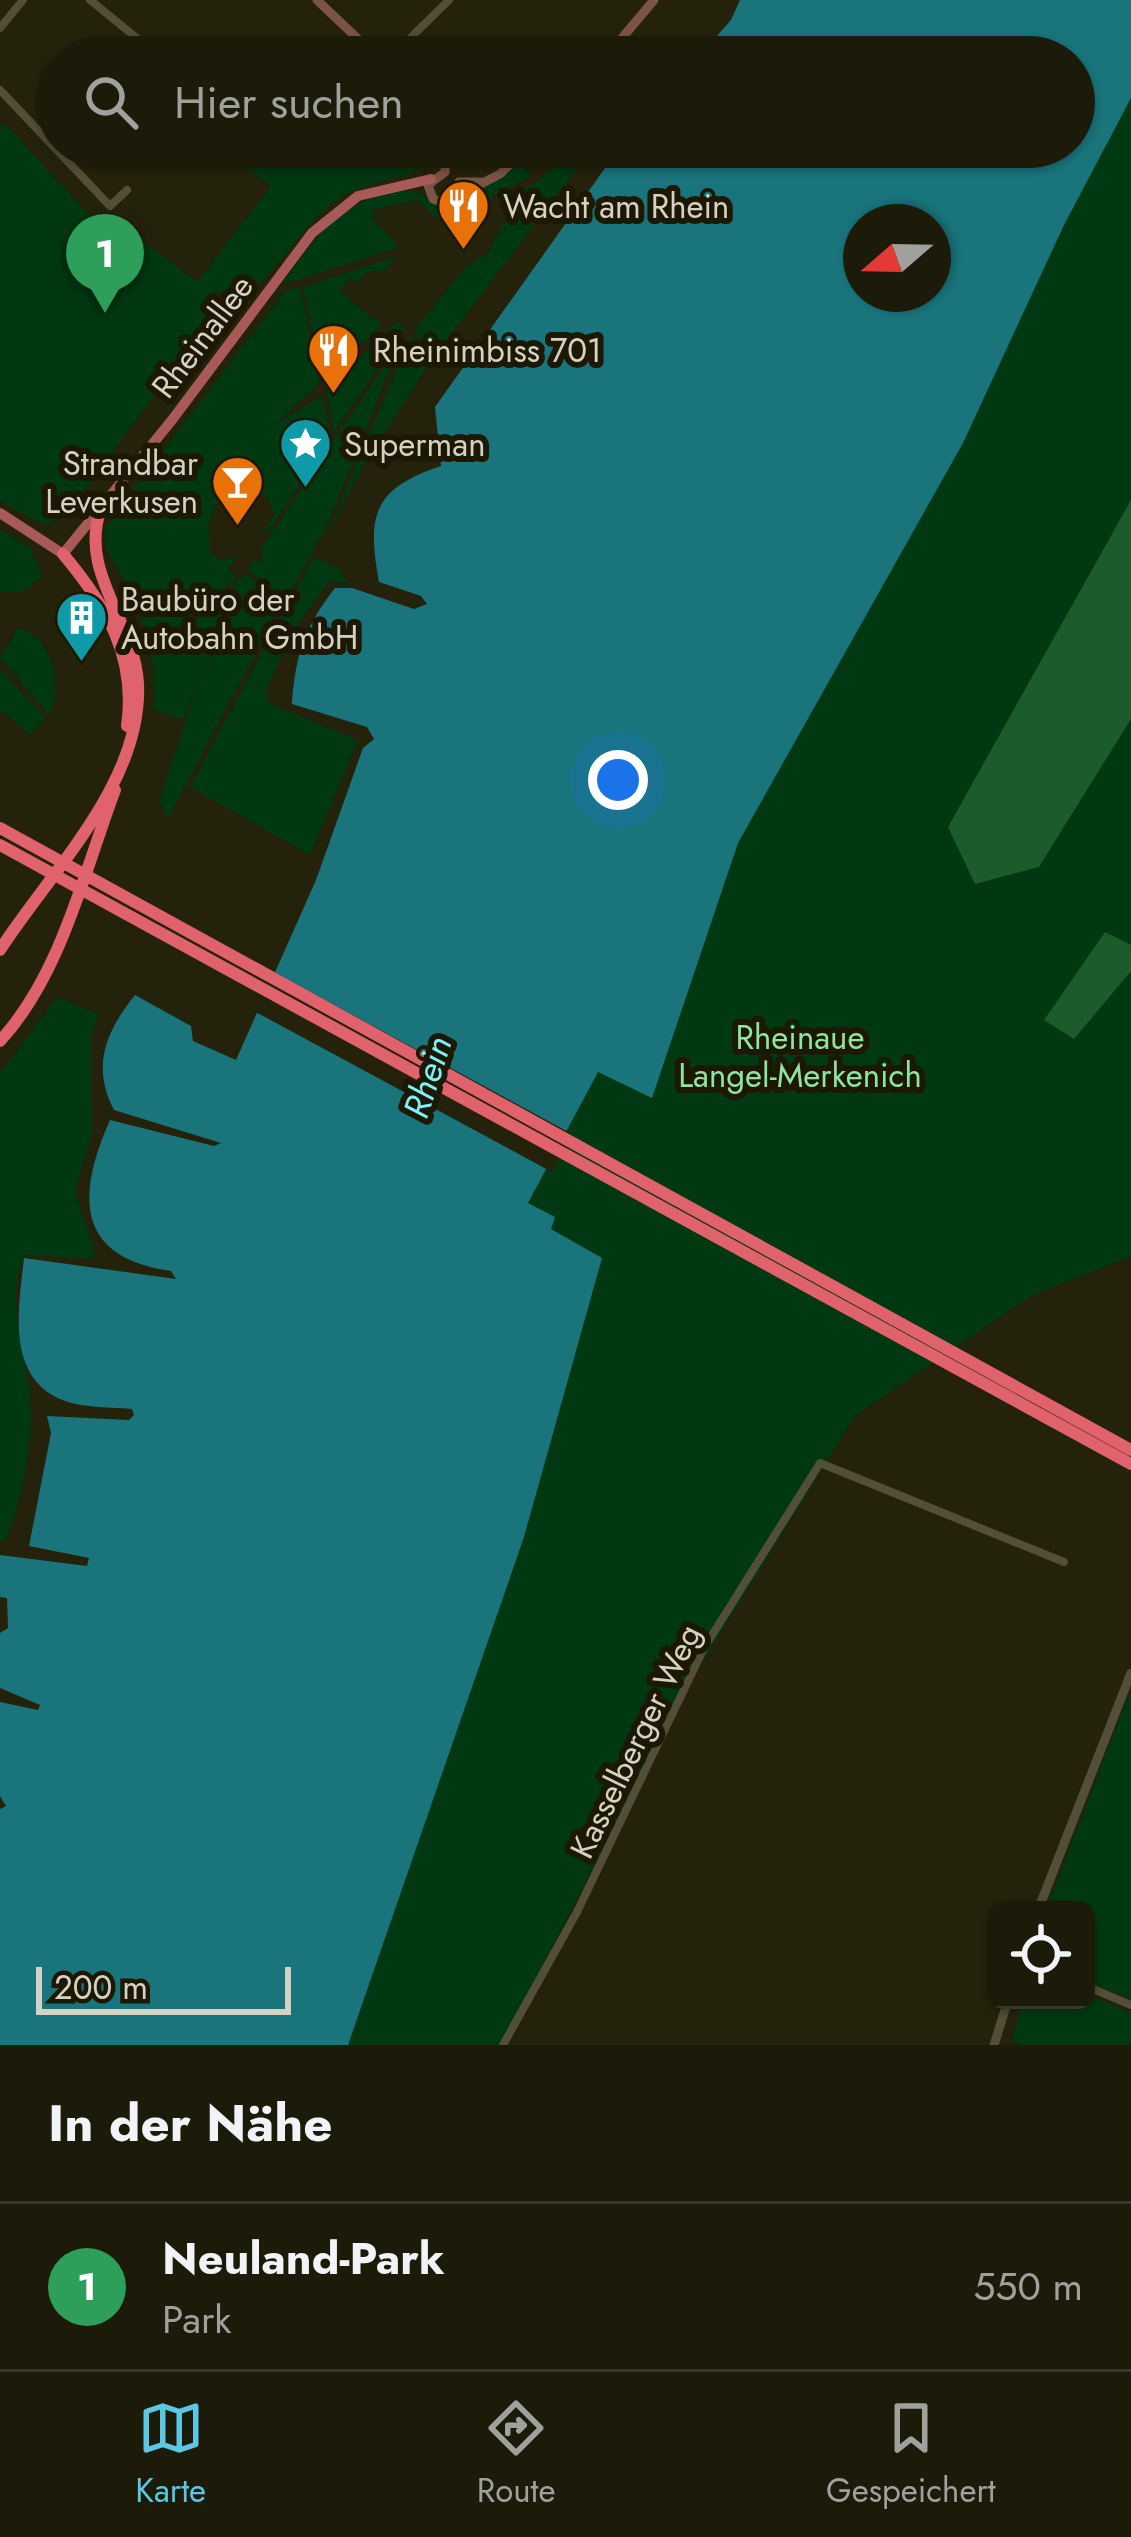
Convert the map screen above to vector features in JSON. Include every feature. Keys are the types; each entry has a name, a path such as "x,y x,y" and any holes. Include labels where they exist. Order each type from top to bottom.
{"highway":[{"path":"101,508 93,536 94,561 113,603"},
{"path":"0,1041 26,1008 67,920 135,725 138,677 127,626 86,567 63,554"},
{"path":"0,938 96,799 126,733 129,694 121,644 100,602 63,554"},
{"path":"0,950 127,754"},
{"path":"0,828 1131,1450"},
{"path":"0,845 1131,1464"}],"main road":[{"path":"317,0 355,36"},
{"path":"624,36 654,0"},
{"path":"430,186 445,168"},
{"name":"Rheinallee","path":"63,554 312,233 358,196 430,186 444,203 459,187 506,168"},
{"path":"445,172 459,187"},
{"path":"0,513 63,554"}],"street":[{"path":"0,28 23,0"},
{"path":"90,0 134,36"},
{"path":"412,36 448,0"},
{"path":"0,90 36,128"},
{"path":"74,168 110,206 127,190"},
{"name":"Kasselberger Weg","path":"503,2045 577,1912 704,1648 820,1463 1064,1562"},
{"path":"1042,1901 1131,1673"},
{"path":"1095,1990 1131,2005"},
{"path":"994,2045 1005,2009"}],"green space":[{"name":"Rheinaue Langel-Merkenich","path":"1131,0 1131,1256 1029,1297 855,1416 687,1687 501,2045 130,2045 392,1228 843,259 843,312 951,312 951,204 872,204 999,168 1095,168 1095,36"},
{"path":"5,124 36,157 36,168 46,168 107,234 135,235 197,282 271,186 247,168 419,168 335,202 258,286 211,293 206,325 65,517 44,525 0,501 0,127"},
{"path":"515,168 532,175 446,223 449,206"},
{"path":"552,168 577,168 438,352 413,332 464,269 488,253 511,209 504,201"},
{"path":"406,190 427,195 438,205 438,219 417,200 374,209 373,220 400,247 282,285 319,236 348,210 365,200"},
{"path":"397,256 384,271 369,271 357,283 350,278 340,291 382,325 323,381 303,287"},
{"path":"300,287 320,383 273,426 321,396 332,437 268,531 262,532 274,515 268,498 245,488 216,504 209,523 210,553 221,561 238,556 228,570 236,577 201,611 155,642 159,649 164,646 229,593 223,628 183,719 154,710 154,678 145,632 108,552 105,527 285,291"},
{"path":"399,321 405,328 334,432 326,390"},
{"path":"411,335 435,355 362,468 325,540"},
{"path":"401,341 328,524 287,598 247,571 254,560 261,562 263,545"},
{"path":"1131,500 1131,719 1039,867 975,884 948,827"},
{"path":"0,529 31,548 42,576 23,592 0,592"},
{"path":"313,557 337,567 350,584 330,581 290,635 267,689 269,703 358,740 310,855 190,787"},
{"path":"245,574 284,600 168,818 159,801 196,690 227,625 234,584"},
{"path":"18,628 40,641 52,664 55,691 49,715 0,658"},
{"path":"0,670 46,718 30,734 0,710"},
{"path":"1105,932 1131,945 1131,971 1074,1039 1044,1020"},
{"path":"58,997 99,1015 91,1034 92,1133 75,1192 95,1250 93,1259 25,1255 18,1274 17,1316 31,1423 19,1498 5,1541 0,1541 0,1073"},
{"path":"1131,1689 1131,1999 1095,1985 1095,1901 1049,1901"},
{"path":"1095,1998 1131,2013 1131,2045 1024,2045 1012,2040 1021,2009 1095,2009"}],"water":[{"path":"740,0 1131,0 1131,98 1095,166 1095,36 717,36"},
{"name":"Rhein","path":"605,168 1094,168 963,443 738,843 652,1098 598,1072 528,1203 555,1217 551,1229 602,1258 524,1537 348,2045 0,2045 0,1809 6,1806 0,1796 0,1702 38,1710 40,1705 0,1688 0,1633 8,1628 7,1598 0,1597 0,1555 87,1566 89,1558 29,1546 51,1433 47,1416 129,1420 134,1415 132,1409 65,1401 32,1376 20,1339 24,1258 176,1279 171,1271 117,1253 101,1238 89,1198 99,1148 110,1120 214,1146 221,1143 114,1110 104,1079 105,1050 116,1022 135,995 191,1026 193,1041 236,1060 316,880 363,748 374,739 367,727 292,704 299,656 316,615 335,588 352,588 414,609 427,604 421,596 379,582 375,522 388,495 441,466 435,407"}],"pier":[{"path":"270,970 572,1134 552,1172 252,1010"}],"place":[{"name":"Wacht am Rhein","path":"464,252"},
{"name":"Neuland-Park","path":"105,313"},
{"name":"Rheinimbiss 701","path":"334,396"},
{"name":"Superman","path":"305,490"},
{"name":"Strandbar Leverkusen","path":"237,528"},
{"name":"Baubüro der Autobahn GmbH","path":"82,664"}]}
